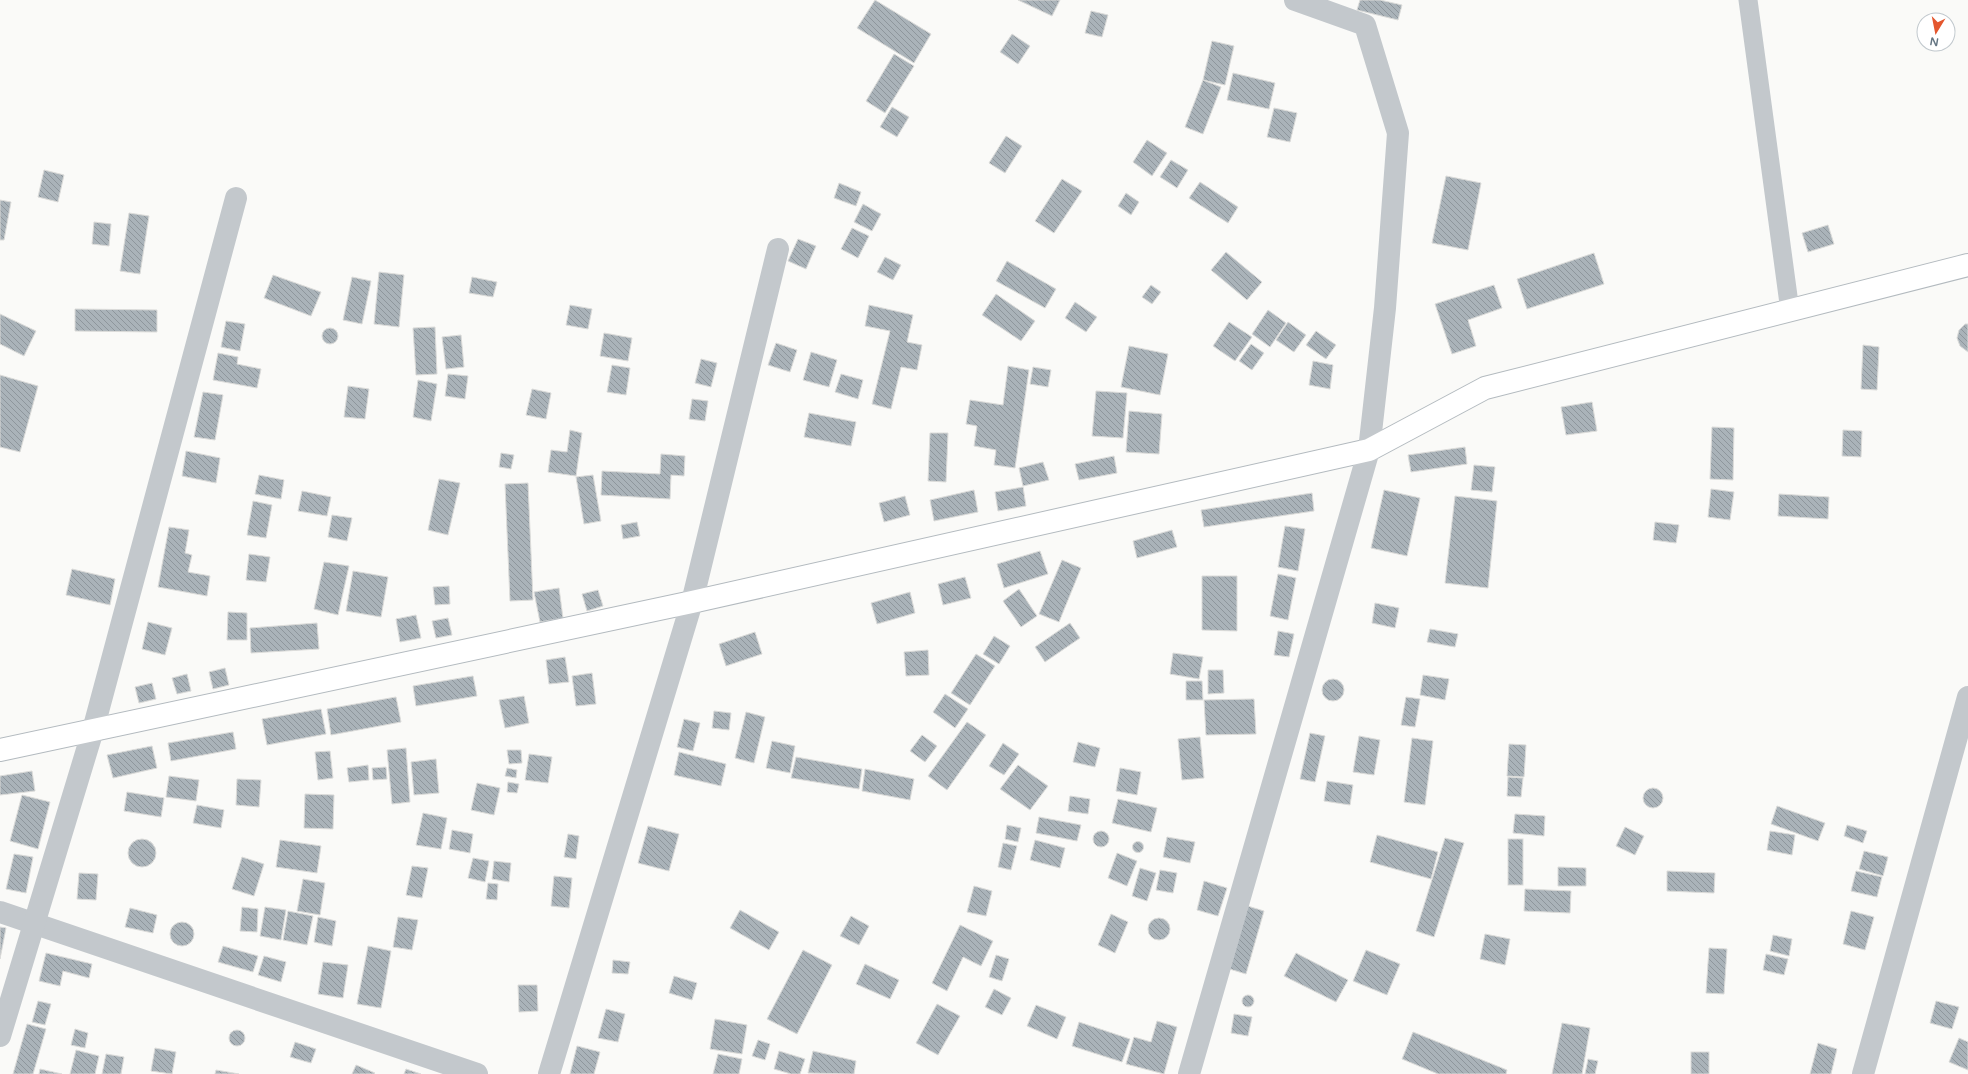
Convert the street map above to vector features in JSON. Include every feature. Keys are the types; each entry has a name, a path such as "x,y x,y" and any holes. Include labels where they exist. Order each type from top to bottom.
{"main road":[{"path":"0,750 692,602 1369,450 1485,388 1968,265"}],"street":[{"path":"1189,1074 1369,450 1384,308 1398,134 1365,25 1294,0"},
{"path":"0,1036 93,730 236,198"},
{"path":"549,1074 692,602 778,249"},
{"path":"1863,1074 1968,697"},
{"path":"0,912 477,1074"}],"lane":[{"path":"1748,0 1790,311"}],"building":[{"path":"875,0 931,34 914,63 857,28"},
{"path":"1018,0 1060,0 1052,16"},
{"path":"1360,0 1380,0 1402,5 1398,20 1357,10"},
{"path":"1091,11 1108,15 1102,37 1085,33"},
{"path":"1012,34 1030,46 1018,64 1000,52"},
{"path":"1212,41 1234,46 1225,85 1203,80"},
{"path":"894,54 914,66 885,113 866,101"},
{"path":"1233,73 1275,83 1269,109 1227,100"},
{"path":"1203,80 1221,87 1203,134 1185,127"},
{"path":"892,107 909,117 897,137 880,127"},
{"path":"1274,108 1297,113 1290,142 1267,137"},
{"path":"1006,136 1022,146 1005,173 989,163"},
{"path":"1147,140 1167,153 1152,176 1133,162"},
{"path":"1171,160 1188,170 1177,188 1160,177"},
{"path":"44,170 64,175 58,202 38,197"},
{"path":"1446,176 1481,183 1468,250 1432,243"},
{"path":"1062,179 1082,191 1054,233 1035,221"},
{"path":"1200,182 1238,207 1228,223 1189,198"},
{"path":"839,183 861,192 856,206 834,198"},
{"path":"1126,193 1139,202 1131,215 1118,206"},
{"path":"0,200 11,202 4,240 0,240"},
{"path":"863,204 881,214 872,231 854,222"},
{"path":"129,213 149,216 140,274 120,271"},
{"path":"94,222 111,224 109,246 92,244"},
{"path":"1828,225 1834,244 1808,252 1802,233"},
{"path":"852,228 869,236 858,258 841,249"},
{"path":"798,239 816,246 806,269 788,261"},
{"path":"1226,252 1262,282 1247,300 1211,270"},
{"path":"1594,253 1604,284 1527,309 1517,279"},
{"path":"885,257 901,265 893,280 877,272"},
{"path":"1007,261 1056,289 1045,308 996,281"},
{"path":"379,272 404,275 399,327 374,324"},
{"path":"273,275 321,292 311,316 264,298"},
{"path":"352,277 371,281 362,324 343,320"},
{"path":"472,277 497,282 493,297 469,293"},
{"path":"1151,285 1161,292 1152,304 1142,297"},
{"path":"1494,285 1502,308 1468,320 1476,346 1452,354 1435,304"},
{"path":"996,294 1035,321 1021,341 982,315"},
{"path":"1075,302 1097,317 1086,332 1065,318"},
{"path":"570,305 592,309 588,329 566,325"},
{"path":"869,305 913,315 907,342 922,345 917,370 901,367 891,409 872,404 890,331 865,326"},
{"path":"75,309 157,310 157,332 75,331"},
{"path":"1268,310 1286,323 1270,347 1252,334"},
{"path":"0,314 36,331 24,356 0,344"},
{"path":"226,321 245,324 240,351 221,347"},
{"path":"1229,322 1252,337 1235,361 1213,346"},
{"path":"1288,322 1306,335 1294,352 1276,340"},
{"path":"1965,324 1968,324 1968,352 1960,346 1957,338 1959,330"},
{"path":"435,327 437,374 416,375 413,328"},
{"path":"330,328 337,333 338,336 333,343 330,344 323,339 322,336 327,329"},
{"path":"1316,331 1336,345 1326,359 1306,345"},
{"path":"604,333 632,338 628,361 600,356"},
{"path":"461,335 464,367 446,369 442,337"},
{"path":"776,343 797,350 790,372 768,365"},
{"path":"1251,344 1264,353 1252,370 1239,361"},
{"path":"1863,345 1879,347 1877,390 1861,389"},
{"path":"1129,346 1168,354 1160,395 1121,387"},
{"path":"811,352 837,360 829,387 803,380"},
{"path":"218,353 238,357 237,364 261,369 257,388 213,380"},
{"path":"701,359 717,363 711,387 695,383"},
{"path":"1313,361 1333,365 1330,389 1309,385"},
{"path":"612,365 630,368 626,395 607,392"},
{"path":"1008,366 1029,370 1015,468 994,465 996,450 974,446 977,426 966,424 970,400 1003,405"},
{"path":"1033,367 1051,370 1048,387 1030,384"},
{"path":"448,374 468,376 465,399 445,396"},
{"path":"841,374 863,380 858,399 835,392"},
{"path":"0,375 38,386 20,452 0,447"},
{"path":"418,380 437,384 431,421 413,417"},
{"path":"348,386 369,389 365,419 344,417"},
{"path":"532,389 551,393 546,419 526,415"},
{"path":"1096,391 1127,393 1123,438 1092,436"},
{"path":"203,392 223,395 215,440 194,437"},
{"path":"692,399 708,401 705,421 689,419"},
{"path":"1592,402 1597,431 1566,435 1561,407"},
{"path":"1129,411 1162,414 1159,454 1126,452"},
{"path":"809,413 856,422 851,446 804,437"},
{"path":"1712,427 1734,428 1733,480 1710,479"},
{"path":"570,430 582,433 576,476 548,472 551,450 567,452"},
{"path":"1843,430 1862,431 1861,457 1842,456"},
{"path":"930,433 948,433 946,482 928,481"},
{"path":"1465,447 1467,464 1411,472 1408,455"},
{"path":"186,451 220,458 216,483 182,476"},
{"path":"501,453 514,455 511,469 499,467"},
{"path":"661,454 685,456 684,476 671,475 670,499 601,495 602,471 660,474"},
{"path":"1114,456 1117,473 1079,480 1075,464"},
{"path":"1043,462 1049,480 1023,486 1019,468"},
{"path":"1474,465 1495,467 1492,492 1471,490"},
{"path":"259,475 284,480 281,499 255,494"},
{"path":"593,475 601,521 584,524 576,477"},
{"path":"439,479 460,483 448,535 428,530"},
{"path":"528,483 533,600 510,601 505,484"},
{"path":"1023,487 1026,506 998,511 995,492"},
{"path":"1711,489 1734,492 1730,520 1708,517"},
{"path":"974,490 978,512 934,521 930,500"},
{"path":"1384,490 1420,498 1407,556 1371,548"},
{"path":"302,491 331,497 327,516 298,511"},
{"path":"1312,493 1314,511 1204,527 1201,510"},
{"path":"1779,494 1829,497 1828,519 1778,516"},
{"path":"905,496 910,515 884,522 879,503"},
{"path":"1455,496 1497,501 1488,588 1445,583"},
{"path":"253,501 272,505 266,538 247,535"},
{"path":"332,515 352,518 347,541 328,537"},
{"path":"637,522 640,536 623,539 621,525"},
{"path":"1655,522 1679,525 1676,543 1653,540"},
{"path":"1285,526 1305,529 1298,571 1278,567"},
{"path":"169,527 189,530 185,553 192,555 188,572 210,576 207,596 158,587"},
{"path":"1172,530 1177,547 1137,558 1133,541"},
{"path":"1040,551 1048,574 1004,588 997,564"},
{"path":"249,554 270,557 266,582 246,580"},
{"path":"1062,560 1081,568 1059,622 1039,614"},
{"path":"324,562 349,566 338,615 314,609"},
{"path":"72,569 115,579 110,605 66,595"},
{"path":"353,571 388,577 381,617 346,611"},
{"path":"1278,574 1296,578 1288,620 1270,616"},
{"path":"1202,576 1237,576 1237,631 1202,630"},
{"path":"965,577 971,598 943,605 938,584"},
{"path":"449,586 450,604 435,605 433,587"},
{"path":"559,588 563,618 540,622 534,592"},
{"path":"1019,589 1037,616 1021,627 1003,601"},
{"path":"598,590 603,606 587,611 582,594"},
{"path":"910,592 915,613 877,624 871,603"},
{"path":"1375,603 1399,608 1395,628 1372,623"},
{"path":"228,612 247,613 247,640 227,640"},
{"path":"416,615 421,638 400,642 396,619"},
{"path":"448,618 452,635 436,638 432,621"},
{"path":"148,622 172,628 165,655 142,649"},
{"path":"317,623 319,649 251,653 250,628"},
{"path":"1070,623 1080,638 1045,662 1035,647"},
{"path":"1430,629 1458,634 1455,647 1427,642"},
{"path":"1278,631 1294,634 1289,657 1274,655"},
{"path":"755,632 762,654 726,666 719,644"},
{"path":"994,636 1010,646 999,664 983,654"},
{"path":"928,650 929,675 906,676 904,652"},
{"path":"1173,653 1203,657 1199,679 1170,674"},
{"path":"976,654 995,666 970,705 951,693"},
{"path":"565,657 569,682 549,684 546,660"},
{"path":"225,668 229,685 213,689 209,672"},
{"path":"1208,670 1223,670 1224,693 1208,694"},
{"path":"592,673 596,704 576,706 572,676"},
{"path":"187,674 191,691 177,694 172,678"},
{"path":"1423,675 1449,679 1445,700 1420,695"},
{"path":"473,676 477,696 416,706 413,686"},
{"path":"1333,679 1341,682 1344,690 1341,698 1333,701 1325,698 1322,690 1325,682"},
{"path":"1186,681 1202,681 1203,700 1186,700"},
{"path":"152,683 156,699 139,703 135,687"},
{"path":"945,694 968,709 955,728 933,712"},
{"path":"524,696 529,723 505,728 499,700"},
{"path":"396,697 401,722 331,735 327,709"},
{"path":"1406,697 1420,699 1415,727 1401,725"},
{"path":"1254,699 1256,734 1206,735 1204,700"},
{"path":"321,709 326,734 267,745 262,719"},
{"path":"714,711 731,713 729,730 712,728"},
{"path":"746,712 765,717 754,763 735,758"},
{"path":"684,719 700,723 693,751 677,747"},
{"path":"967,722 986,735 947,790 928,776"},
{"path":"233,732 236,749 171,761 168,743"},
{"path":"1310,733 1325,736 1315,782 1300,779"},
{"path":"922,735 937,746 925,762 910,751"},
{"path":"1359,736 1380,740 1374,775 1353,772"},
{"path":"1200,737 1204,778 1182,780 1178,739"},
{"path":"1412,738 1433,741 1425,805 1404,802"},
{"path":"772,741 795,746 790,773 766,768"},
{"path":"1078,742 1100,748 1095,767 1073,762"},
{"path":"1003,743 1019,754 1004,775 989,766"},
{"path":"1509,744 1526,745 1524,777 1507,776"},
{"path":"152,746 157,768 113,778 107,755"},
{"path":"406,748 410,802 392,804 387,750"},
{"path":"507,750 521,750 522,763 509,764"},
{"path":"330,751 333,778 318,780 315,752"},
{"path":"679,752 726,764 721,786 674,775"},
{"path":"529,754 552,757 548,783 525,780"},
{"path":"796,757 862,769 859,789 791,778"},
{"path":"436,759 439,793 414,795 411,762"},
{"path":"368,765 369,780 349,782 347,768"},
{"path":"1018,765 1048,786 1030,810 1000,789"},
{"path":"386,767 387,779 373,780 372,768"},
{"path":"507,768 517,770 516,778 505,776"},
{"path":"1120,768 1141,772 1137,795 1116,791"},
{"path":"865,769 914,779 910,800 862,791"},
{"path":"32,771 35,791 0,795 0,776"},
{"path":"169,776 199,780 196,801 166,797"},
{"path":"1508,777 1523,778 1521,797 1507,796"},
{"path":"237,779 261,780 259,807 236,805"},
{"path":"1327,781 1353,785 1350,805 1324,801"},
{"path":"508,782 519,784 517,793 507,792"},
{"path":"477,783 500,788 494,815 471,810"},
{"path":"1653,788 1660,791 1663,798 1660,805 1653,808 1646,805 1643,798 1646,791"},
{"path":"127,792 164,798 161,817 124,811"},
{"path":"305,794 334,795 333,829 304,828"},
{"path":"22,795 50,802 38,849 10,841"},
{"path":"1070,796 1090,799 1088,814 1068,811"},
{"path":"1118,799 1157,808 1151,832 1112,823"},
{"path":"197,805 224,810 221,828 193,823"},
{"path":"1777,806 1825,823 1818,841 1771,824"},
{"path":"423,813 447,818 441,849 416,845"},
{"path":"1515,814 1545,816 1544,836 1513,833"},
{"path":"1039,817 1081,825 1077,841 1036,833"},
{"path":"1007,825 1021,828 1018,842 1005,839"},
{"path":"1847,825 1867,831 1863,843 1844,836"},
{"path":"648,826 679,834 669,871 638,863"},
{"path":"1625,827 1644,836 1635,855 1616,846"},
{"path":"452,830 473,834 470,853 449,849"},
{"path":"1101,831 1108,836 1109,839 1104,846 1101,847 1094,842 1093,839 1098,832"},
{"path":"1770,831 1795,835 1792,855 1767,850"},
{"path":"568,834 579,836 576,859 564,857"},
{"path":"1377,835 1438,852 1431,879 1370,862"},
{"path":"1167,837 1195,842 1190,863 1163,857"},
{"path":"1445,838 1464,843 1434,937 1416,931"},
{"path":"142,839 152,843 156,853 152,863 142,867 132,863 128,853 132,843"},
{"path":"1508,839 1523,839 1523,885 1508,885"},
{"path":"280,840 321,846 317,873 276,867"},
{"path":"1035,840 1065,848 1060,868 1030,860"},
{"path":"1136,842 1140,842 1142,843 1142,851 1136,852 1133,849 1133,845"},
{"path":"1003,843 1017,846 1011,870 998,867"},
{"path":"1864,851 1888,857 1883,876 1859,869"},
{"path":"1117,853 1137,861 1127,886 1108,878"},
{"path":"14,854 33,857 26,893 6,889"},
{"path":"242,857 264,864 254,896 232,889"},
{"path":"473,858 489,861 485,882 468,878"},
{"path":"494,861 511,863 509,882 492,879"},
{"path":"412,866 428,868 422,898 406,895"},
{"path":"1558,867 1586,868 1586,886 1558,886"},
{"path":"1140,868 1156,873 1147,901 1132,896"},
{"path":"1160,870 1177,873 1173,893 1156,890"},
{"path":"1667,871 1715,873 1714,893 1667,891"},
{"path":"1856,871 1882,877 1877,897 1851,891"},
{"path":"79,873 98,874 96,900 77,899"},
{"path":"554,876 572,878 569,908 551,906"},
{"path":"303,879 325,883 320,915 297,911"},
{"path":"1204,881 1227,888 1218,916 1197,910"},
{"path":"488,883 498,884 497,900 486,899"},
{"path":"974,886 992,891 986,916 967,912"},
{"path":"1525,889 1571,891 1570,913 1524,911"},
{"path":"1241,904 1264,911 1246,974 1223,967"},
{"path":"242,907 258,909 257,932 240,931"},
{"path":"265,907 286,910 281,940 260,936"},
{"path":"130,908 157,915 153,933 125,927"},
{"path":"740,910 779,932 769,950 730,928"},
{"path":"288,911 313,916 307,945 283,940"},
{"path":"1851,911 1874,917 1865,950 1843,944"},
{"path":"1111,914 1128,922 1115,953 1098,945"},
{"path":"851,916 869,926 859,945 840,936"},
{"path":"318,917 336,921 332,946 314,942"},
{"path":"398,917 418,920 412,950 393,947"},
{"path":"1159,918 1167,921 1170,929 1167,937 1159,940 1151,937 1148,929 1151,921"},
{"path":"182,922 190,926 194,934 190,942 182,946 174,942 170,934 174,926"},
{"path":"960,925 993,941 981,966 963,957 947,991 932,983"},
{"path":"0,927 6,928 0,959"},
{"path":"1485,934 1510,939 1505,965 1480,959"},
{"path":"1773,935 1792,939 1789,956 1770,951"},
{"path":"223,946 258,956 253,972 218,962"},
{"path":"368,946 391,951 381,1008 357,1004"},
{"path":"1709,948 1727,949 1724,994 1706,993"},
{"path":"803,950 832,965 797,1034 767,1019"},
{"path":"1366,950 1400,964 1387,995 1353,981"},
{"path":"46,953 92,964 89,978 63,971 60,986 39,981"},
{"path":"1296,953 1348,980 1336,1002 1284,976"},
{"path":"1766,954 1788,959 1784,975 1763,970"},
{"path":"996,955 1009,959 1002,981 989,977"},
{"path":"264,956 286,962 281,982 258,975"},
{"path":"613,960 630,962 628,974 612,973"},
{"path":"323,962 348,965 343,998 318,994"},
{"path":"865,964 899,980 890,999 856,984"},
{"path":"674,976 697,983 692,1000 669,993"},
{"path":"518,985 537,985 538,1011 519,1012"},
{"path":"994,989 1011,998 1002,1015 985,1007"},
{"path":"1250,995 1253,996 1253,1006 1246,1007 1243,1006 1242,999 1243,996"},
{"path":"38,1001 51,1004 45,1025 32,1022"},
{"path":"1936,1001 1959,1007 1952,1029 1930,1023"},
{"path":"937,1004 960,1016 938,1055 916,1043"},
{"path":"1036,1005 1066,1017 1057,1039 1027,1026"},
{"path":"606,1009 625,1014 618,1042 598,1038"},
{"path":"1234,1014 1252,1017 1248,1036 1231,1033"},
{"path":"715,1019 747,1025 742,1054 710,1049"},
{"path":"1157,1021 1177,1027 1164,1074 1126,1064 1134,1037 1151,1042"},
{"path":"1079,1022 1130,1039 1122,1062 1072,1046"},
{"path":"1562,1023 1590,1028 1582,1074 1552,1074"},
{"path":"27,1024 46,1029 33,1074 13,1074"},
{"path":"75,1029 88,1033 85,1048 71,1045"},
{"path":"237,1030 244,1035 245,1038 240,1045 237,1046 230,1041 229,1038 234,1031"},
{"path":"1413,1032 1507,1070 1506,1074 1438,1074 1402,1059"},
{"path":"1959,1038 1968,1042 1968,1070 1949,1062"},
{"path":"758,1040 770,1044 765,1060 752,1056"},
{"path":"295,1042 316,1049 311,1063 290,1057"},
{"path":"1818,1043 1837,1049 1831,1074 1810,1074"},
{"path":"577,1046 600,1052 594,1074 570,1074"},
{"path":"155,1048 176,1052 172,1074 151,1071"},
{"path":"76,1050 99,1056 95,1074 70,1074"},
{"path":"779,1051 805,1059 800,1074 791,1074 774,1069"},
{"path":"813,1051 856,1061 854,1074 808,1073"},
{"path":"1691,1052 1709,1052 1709,1074 1691,1074"},
{"path":"106,1054 124,1057 121,1074 102,1074"},
{"path":"718,1054 742,1059 739,1074 713,1074"},
{"path":"1588,1059 1598,1061 1595,1074 1585,1074"},
{"path":"356,1065 375,1073 352,1074"},
{"path":"40,1069 62,1074 39,1074"},
{"path":"406,1069 421,1074 404,1074"},
{"path":"216,1070 239,1074 215,1074"}]}
